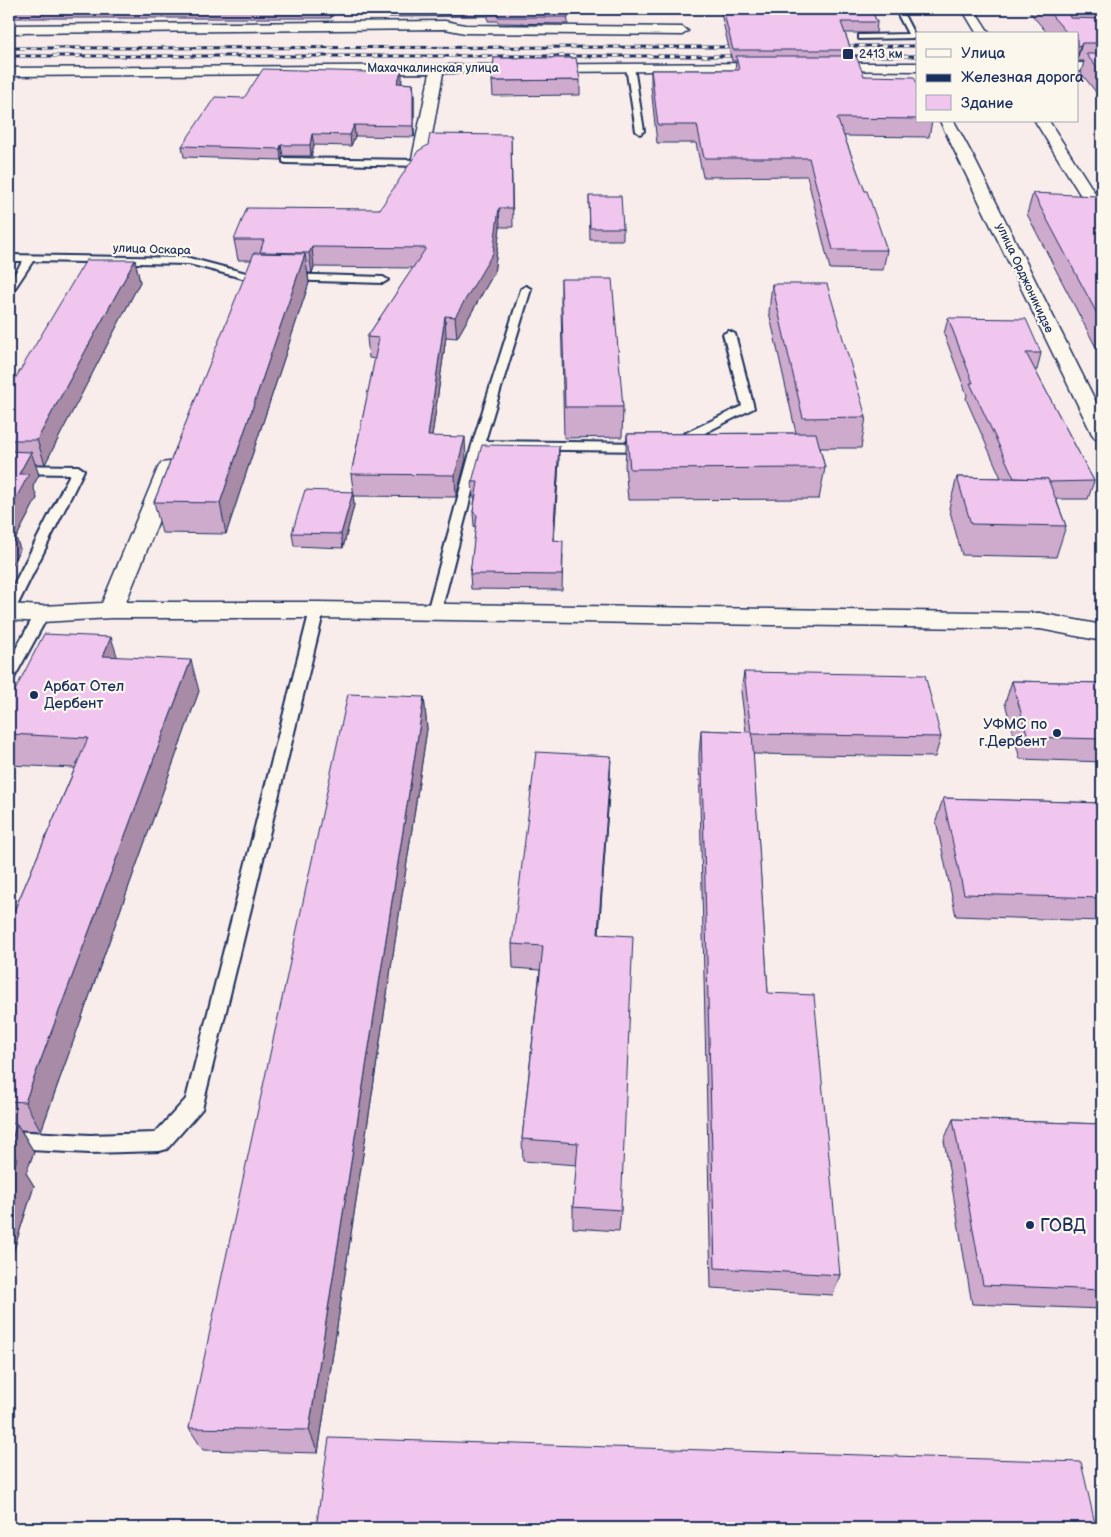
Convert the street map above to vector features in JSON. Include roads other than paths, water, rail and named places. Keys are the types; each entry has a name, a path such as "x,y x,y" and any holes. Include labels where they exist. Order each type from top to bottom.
{"street":[{"path":"446,25 448,9"},
{"path":"968,9 983,32"},
{"path":"113,29 123,15"},
{"path":"9,29 446,25 465,29 682,31"},
{"name":"Махачкалинская улица","path":"9,72 789,67"},
{"path":"808,67 916,67"},
{"path":"1078,67 1102,67"},
{"path":"419,163 436,68"},
{"name":"улица Орджоникидзе","path":"948,122 994,212 1047,326 1102,434"},
{"path":"1043,122 1102,217"},
{"path":"111,610 175,452"},
{"path":"9,612 42,614 111,610 317,610 1039,620 1102,616"},
{"path":"1039,620 1102,633"}],"lane":[{"path":"862,37 913,36 898,9"},
{"path":"630,67 640,131"},
{"path":"286,160 419,163"},
{"name":"улица Оскара","path":"9,258 189,261 242,286 383,280"},
{"path":"9,290 30,258"},
{"path":"434,612 478,444 526,289"},
{"path":"478,444 665,447 748,408 729,334"},
{"path":"9,469 78,470 9,608"},
{"path":"9,1140 90,1144 160,1142 195,1103 317,610"},
{"path":"9,674 42,614"}],"railway":[{"path":"837,46 916,46"},
{"path":"9,48 742,47"},
{"path":"9,56 745,56"},
{"path":"837,56 916,56"}],"place":[{"name":"2413 км","path":"848,54"},
{"name":"Арбат Отел Дербент","path":"34,695"},
{"name":"УФМС по г.Дербент","path":"1057,733"},
{"name":"ГОВД","path":"1030,1225"}]}
